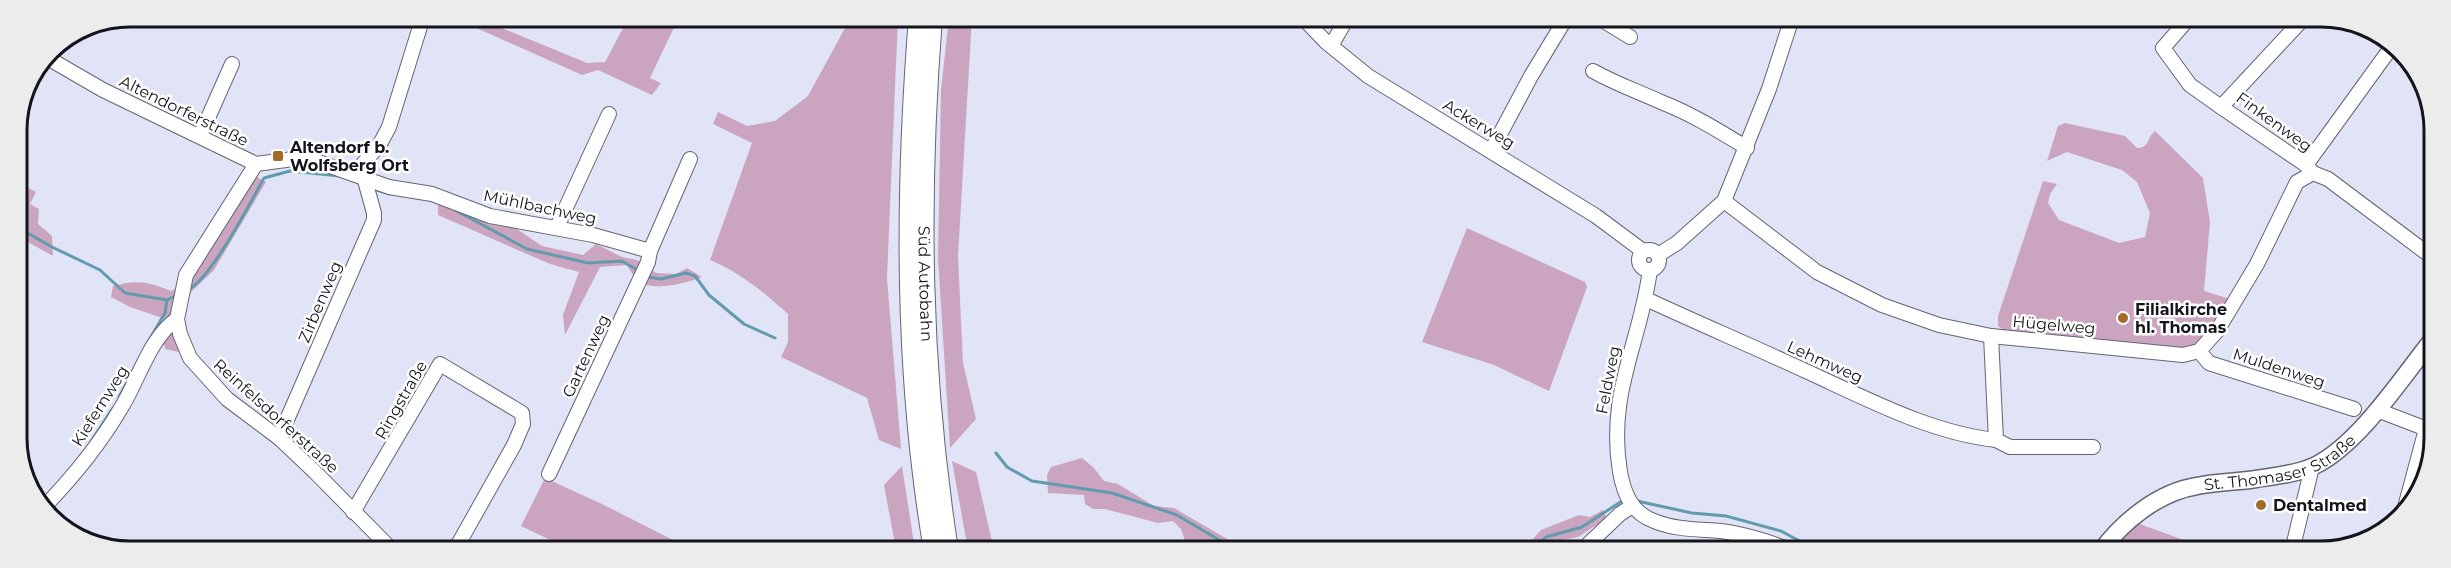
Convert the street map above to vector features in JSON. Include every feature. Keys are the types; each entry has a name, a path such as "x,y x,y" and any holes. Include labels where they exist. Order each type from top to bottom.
{"highway":[{"name":"Süd Autobahn","path":"917,27 911,109 907,238 914,397 932,541"},
{"name":"Süd Autobahn","path":"932,27 926,110 923,237 930,396 948,541"},
{"path":"940,493 953,521 956,541"}],"main road":[{"name":"St. Thomaser Straße","path":"2110,541 2130,520 2154,502 2174,493 2196,486 2277,476 2312,467 2331,456 2377,410 2424,350"}],"street":[{"path":"363,181 389,127 420,27"},
{"name":"Ackerweg","path":"1312,27 1368,76 1596,216 1643,251"},
{"path":"1331,46 1342,27"},
{"path":"1491,151 1531,76 1561,27"},
{"path":"1614,27 1630,37"},
{"path":"1658,255 1677,243 1724,201 1747,148 1786,27"},
{"path":"2181,27 2163,48 2190,85 2221,107"},
{"name":"Finkenweg","path":"2296,27 2221,107 2309,169"},
{"path":"2199,351 2206,345 2235,304 2297,182 2309,169 2388,52"},
{"name":"Altendorferstraße","path":"54,61 103,90 256,165 301,158 313,160 363,181"},
{"path":"200,136 232,64"},
{"path":"1593,71 1620,87 1660,101 1706,122 1747,148"},
{"path":"557,227 609,114"},
{"name":"Gartenweg","path":"549,474 648,262 650,251 690,159"},
{"name":"Reinfelsdorferstraße","path":"256,165 186,275 177,319 184,346 200,371 227,399 279,438 383,541"},
{"path":"2309,169 2328,179 2424,251"},
{"name":"Mühlbachweg","path":"363,181 432,194 490,216 557,227 650,251"},
{"name":"Zirbenweg","path":"279,438 374,220 374,213 363,181"},
{"name":"Hügelweg","path":"1724,201 1817,272 1882,305 1939,325 1991,336 2183,355 2199,351"},
{"path":"1651,250 1658,255 1658,265 1650,270 1643,269 1639,264 1639,257 1643,251 1651,250"},
{"name":"Feldweg","path":"1632,506 1625,493 1618,460 1617,410 1625,365 1646,299 1650,270"},
{"name":"Lehmweg","path":"1646,299 1867,399 1934,425 1977,438 1996,440 2010,447 2093,447"},
{"name":"Kiefernweg","path":"49,501 78,470 121,409 164,328 177,319"},
{"path":"1991,336 1996,440"},
{"name":"Muldenweg","path":"2199,351 2209,363 2354,409"},
{"name":"Ringstraße","path":"353,512 440,364 522,412 523,424 514,445 460,541"},
{"path":"2377,410 2424,428"},
{"path":"2411,488 2423,450"},
{"path":"2294,541 2312,467"},
{"path":"1592,541 1620,514 1632,506 1652,521 1678,529 1723,531 1764,541"}],"shaded area":[{"path":"474,27 499,27 587,63 605,62 624,27 674,27 650,78 661,83 652,95 598,70 582,75"},
{"path":"846,27 898,27 887,278 901,449 879,440 867,398 781,357 788,342 788,314 751,283 710,260 752,143 713,124 718,112 747,126 775,121 808,96"},
{"path":"948,27 971,27 958,256 963,363 976,419 950,448 938,258 941,90"},
{"path":"2065,123 2125,136 2137,148 2144,146 2155,131 2203,178 2210,222 2204,291 2230,299 2207,337 2198,345 2177,350 2006,332 1998,326 1998,316 2043,181 2057,184 2050,194 2048,203 2059,220 2119,243 2145,237 2150,213 2137,182 2122,170 2067,152 2047,161 2058,126"},
{"path":"253,175 266,182 214,270 185,298 179,352 165,349 163,339 165,319 130,307 111,297 113,286 142,282 172,291 200,266"},
{"path":"27,187 36,192 30,204 39,209 38,224 52,236 53,256 27,242"},
{"path":"438,200 514,227 542,246 583,255 596,244 622,257 637,260 656,273 676,274 687,268 702,277 673,285 650,286 638,281 627,265 600,267 565,335 563,315 579,272 550,264 438,215"},
{"path":"1467,228 1585,282 1587,287 1549,391 1494,365 1422,342"},
{"path":"1082,458 1104,481 1118,484 1154,506 1174,508 1231,541 1185,541 1181,529 1173,521 1158,523 1105,509 1093,509 1085,504 1084,495 1048,493 1047,475 1051,467"},
{"path":"952,461 976,472 992,541 966,541"},
{"path":"902,466 914,541 894,541 884,485"},
{"path":"545,478 675,541 552,541 521,526"},
{"path":"1603,510 1607,518 1578,537 1557,541 1531,541 1541,530 1579,515 1590,517"},
{"path":"2137,523 2186,541 2120,541"}],"waterway":[{"path":"189,289 198,282 219,255 264,178 290,171 340,176"},
{"path":"371,188 390,194"},
{"path":"455,210 527,249 588,263 622,261 639,271"},
{"path":"27,233 100,270 125,293 167,300 177,295"},
{"path":"647,277 661,279 686,273 695,276 709,295 744,324 775,338"},
{"path":"145,347 165,313 167,300"},
{"path":"119,397 129,379"},
{"path":"90,443 113,408"},
{"path":"996,453 1007,467 1032,481 1112,493 1177,515 1221,541"},
{"path":"1542,541 1546,537 1582,527 1622,501"},
{"path":"1637,501 1692,513 1726,516 1781,531 1800,541"}],"place":[{"name":"Altendorf b. Wolfsberg Ort","path":"278,156"},
{"name":"Filialkirche hl. Thomas","path":"2123,318"},
{"name":"Dentalmed","path":"2261,505"}]}
